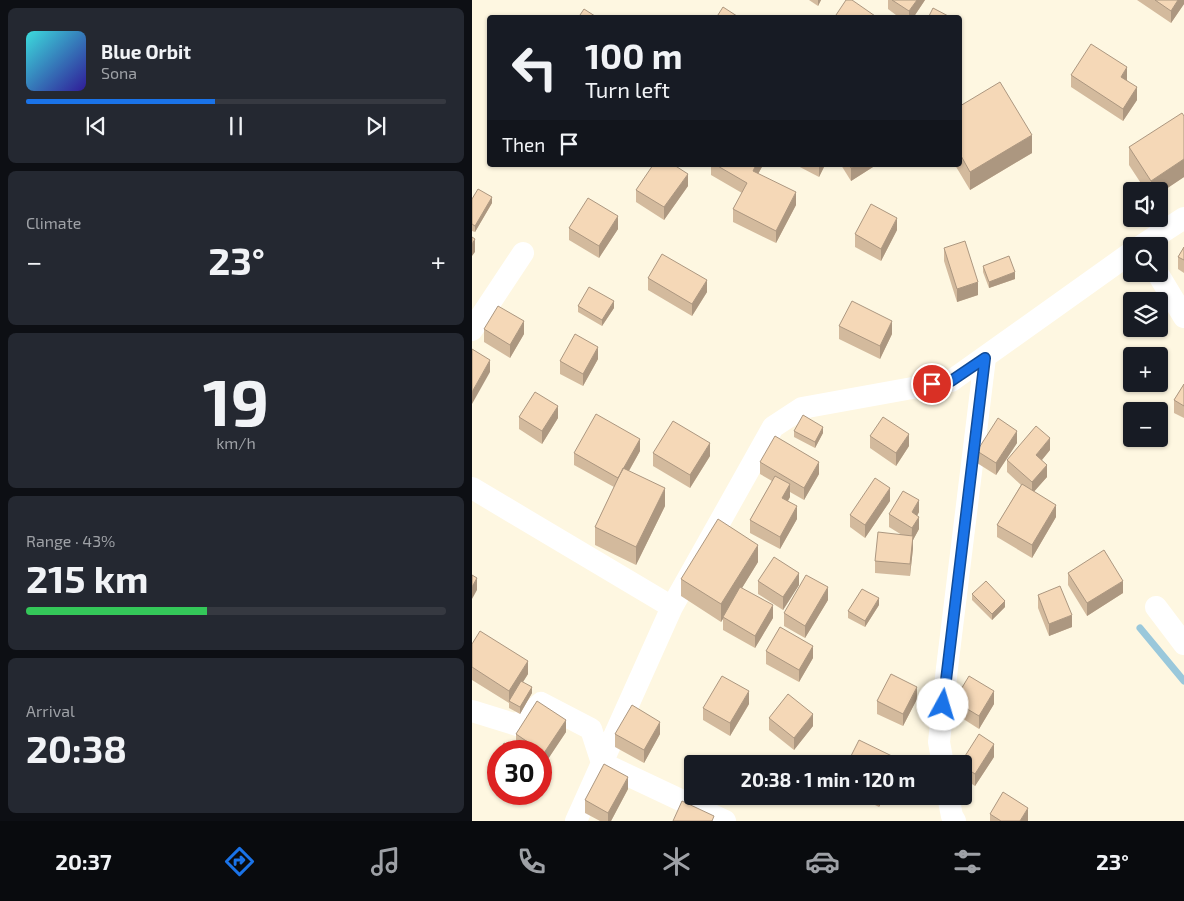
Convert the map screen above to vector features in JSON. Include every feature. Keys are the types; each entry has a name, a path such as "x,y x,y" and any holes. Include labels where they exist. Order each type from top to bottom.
{"street":[{"path":"1155,237 1184,218"},
{"path":"472,330 523,253"},
{"path":"576,821 672,607 773,428 802,408 951,381 1123,258"},
{"path":"1163,282 1184,317"},
{"path":"941,755 939,742 943,705 985,358"},
{"path":"472,488 672,607"},
{"path":"1156,607 1184,644"},
{"path":"472,711 517,725 541,703 591,729 602,763 726,821"},
{"path":"950,805 955,821"}],"building":[{"path":"846,0 852,0 874,15 836,15"},
{"path":"892,0 917,0 909,11"},
{"path":"1155,0 1178,0 1171,11"},
{"path":"723,7 735,15 718,15"},
{"path":"933,8 946,15 930,15"},
{"path":"584,9 593,15 580,15"},
{"path":"1091,44 1127,67 1121,77 1137,87 1123,109 1071,75"},
{"path":"1000,82 1032,135 970,172 962,158 962,105"},
{"path":"1182,113 1184,116 1184,159 1151,181 1129,147"},
{"path":"652,167 677,167 688,174 664,207 636,190"},
{"path":"719,167 755,167 753,171 796,192 776,231 733,209 747,183"},
{"path":"478,189 492,197 475,226 472,224 472,199"},
{"path":"588,198 618,216 599,246 569,228"},
{"path":"871,204 897,218 881,249 855,234"},
{"path":"965,241 978,282 957,289 944,248"},
{"path":"1184,247 1184,260 1178,257"},
{"path":"662,254 707,280 692,304 648,278"},
{"path":"1009,256 1015,272 989,282 983,266"},
{"path":"589,287 614,301 602,320 578,306"},
{"path":"852,301 892,321 880,346 839,326"},
{"path":"498,306 524,321 510,345 484,329"},
{"path":"575,334 598,347 583,374 560,361"},
{"path":"472,349 490,360 472,392"},
{"path":"1184,384 1184,406 1174,400"},
{"path":"535,392 558,406 542,431 519,417"},
{"path":"596,414 640,439 618,478 574,453"},
{"path":"803,415 823,427 815,442 794,431"},
{"path":"883,417 909,434 896,453 870,436"},
{"path":"998,418 1017,431 996,463 977,451"},
{"path":"673,421 710,443 690,475 653,453"},
{"path":"1036,426 1050,438 1036,455 1047,465 1032,482 1007,460"},
{"path":"775,436 819,462 804,488 760,462"},
{"path":"623,468 665,488 636,547 595,527"},
{"path":"775,476 790,484 782,498 797,506 780,537 750,520"},
{"path":"875,478 890,488 865,525 850,515"},
{"path":"1022,484 1056,505 1032,545 997,525"},
{"path":"903,491 919,500 912,512 919,517 912,528 889,514"},
{"path":"718,519 758,545 721,604 681,579"},
{"path":"878,532 913,536 910,564 875,561"},
{"path":"1104,550 1123,581 1087,603 1068,573"},
{"path":"774,557 799,573 783,597 758,581"},
{"path":"472,575 477,578 472,587"},
{"path":"806,575 828,587 805,626 784,613"},
{"path":"986,581 1005,601 992,614 972,594"},
{"path":"1060,586 1072,615 1049,624 1038,595"},
{"path":"740,587 773,605 755,636 723,617"},
{"path":"862,589 879,598 865,621 848,611"},
{"path":"780,627 813,646 799,670 766,651"},
{"path":"480,631 528,661 509,691 472,667 472,644"},
{"path":"891,674 917,687 903,714 877,701"},
{"path":"722,676 749,691 730,723 703,708"},
{"path":"969,676 994,691 979,716 954,701"},
{"path":"521,681 532,687 520,707 509,701"},
{"path":"788,694 813,714 794,738 769,718"},
{"path":"537,701 566,720 552,741 525,740 516,734"},
{"path":"632,705 660,722 644,750 615,734"},
{"path":"979,734 994,744 975,774 972,772 972,755 966,755"},
{"path":"859,740 890,755 852,755"},
{"path":"604,764 628,777 608,813 585,800"},
{"path":"1003,792 1028,808 1020,821 1001,821 990,814"},
{"path":"682,801 684,805 691,805 714,816 712,821 673,821"}],"waterway":[{"path":"1140,628 1184,681"}],"route":[{"path":"932,384 951,381 985,358 943,705"}]}
